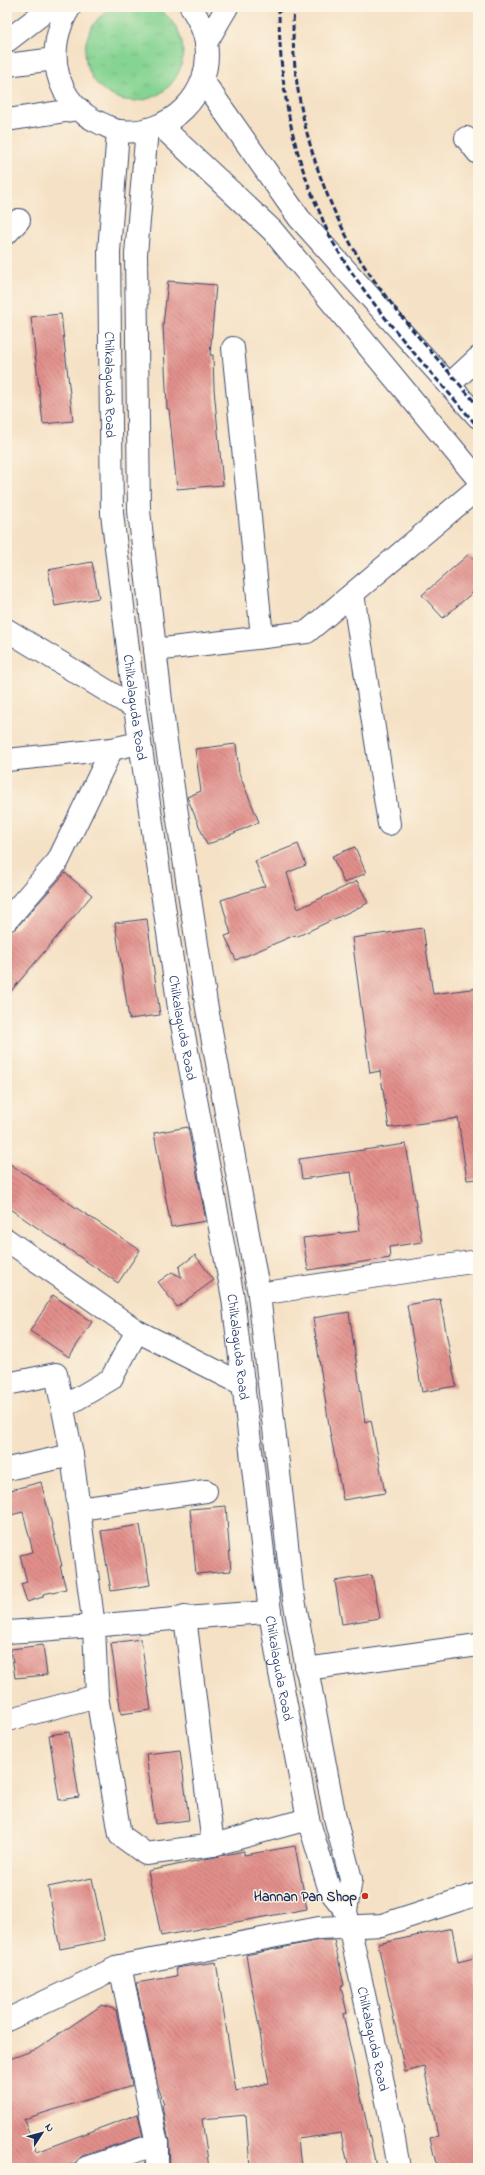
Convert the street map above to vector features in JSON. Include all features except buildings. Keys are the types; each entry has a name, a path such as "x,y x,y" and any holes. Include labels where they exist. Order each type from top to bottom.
{"main road":[{"path":"7,40 51,7"},
{"path":"70,7 58,28 55,43 55,59 59,79 68,97 79,109 92,120 118,131 154,128 178,114 193,99 203,81 207,62 206,43 201,23 191,7"},
{"path":"206,43 227,7"},
{"path":"7,65 55,59"},
{"path":"203,81 298,218 450,384 478,417"},
{"path":"7,120 79,109"},
{"path":"154,128 272,230 478,479"},
{"name":"Chilkalaguda Road","path":"154,128 136,254 139,511 165,735 206,1003 259,1294 292,1589 334,1818 351,1879 348,1919 388,2106 399,2168"},
{"name":"Chilkalaguda Road","path":"118,131 109,252 112,512 134,708 180,1008 233,1298 270,1612 308,1819 330,1891 348,1919"},
{"path":"233,348 262,638"},
{"path":"450,384 478,358"},
{"path":"155,650 307,632 478,488"},
{"path":"353,594 389,824"},
{"path":"7,630 134,708"},
{"path":"7,760 112,749 139,742"},
{"path":"7,920 58,861 112,749"},
{"path":"7,1240 137,1331 244,1385"},
{"path":"259,1294 478,1261"},
{"path":"63,1407 111,1379 137,1331"},
{"path":"7,1384 56,1374 72,1455 94,1627 97,1696 120,1835 146,1854 213,1845 308,1819"},
{"path":"7,1469 72,1455"},
{"path":"79,1509 206,1491"},
{"path":"7,1632 94,1627 185,1617 270,1612"},
{"path":"185,1617 213,1845"},
{"path":"306,1669 478,1645"},
{"path":"7,1720 97,1696"},
{"path":"7,2020 120,1966 320,1928 348,1919 382,1925 478,1894"},
{"path":"120,1966 156,2144 157,2168"},
{"path":"86,2168 156,2144"}],"green space":[{"path":"134,3 153,7 168,18 179,33 183,52 179,71 168,86 153,97 134,101 115,97 100,86 89,71 85,52 89,33 100,18 115,7"}],"railway":[{"path":"279,7 281,60 288,112 301,163 328,232 349,269 366,293 421,361 478,427"},
{"path":"294,7 293,40 296,75 302,110 310,146 322,181 336,214 351,245 381,290 478,406"}],"place":[{"name":"Hannan Pan Shop","path":"365,1896"}]}
